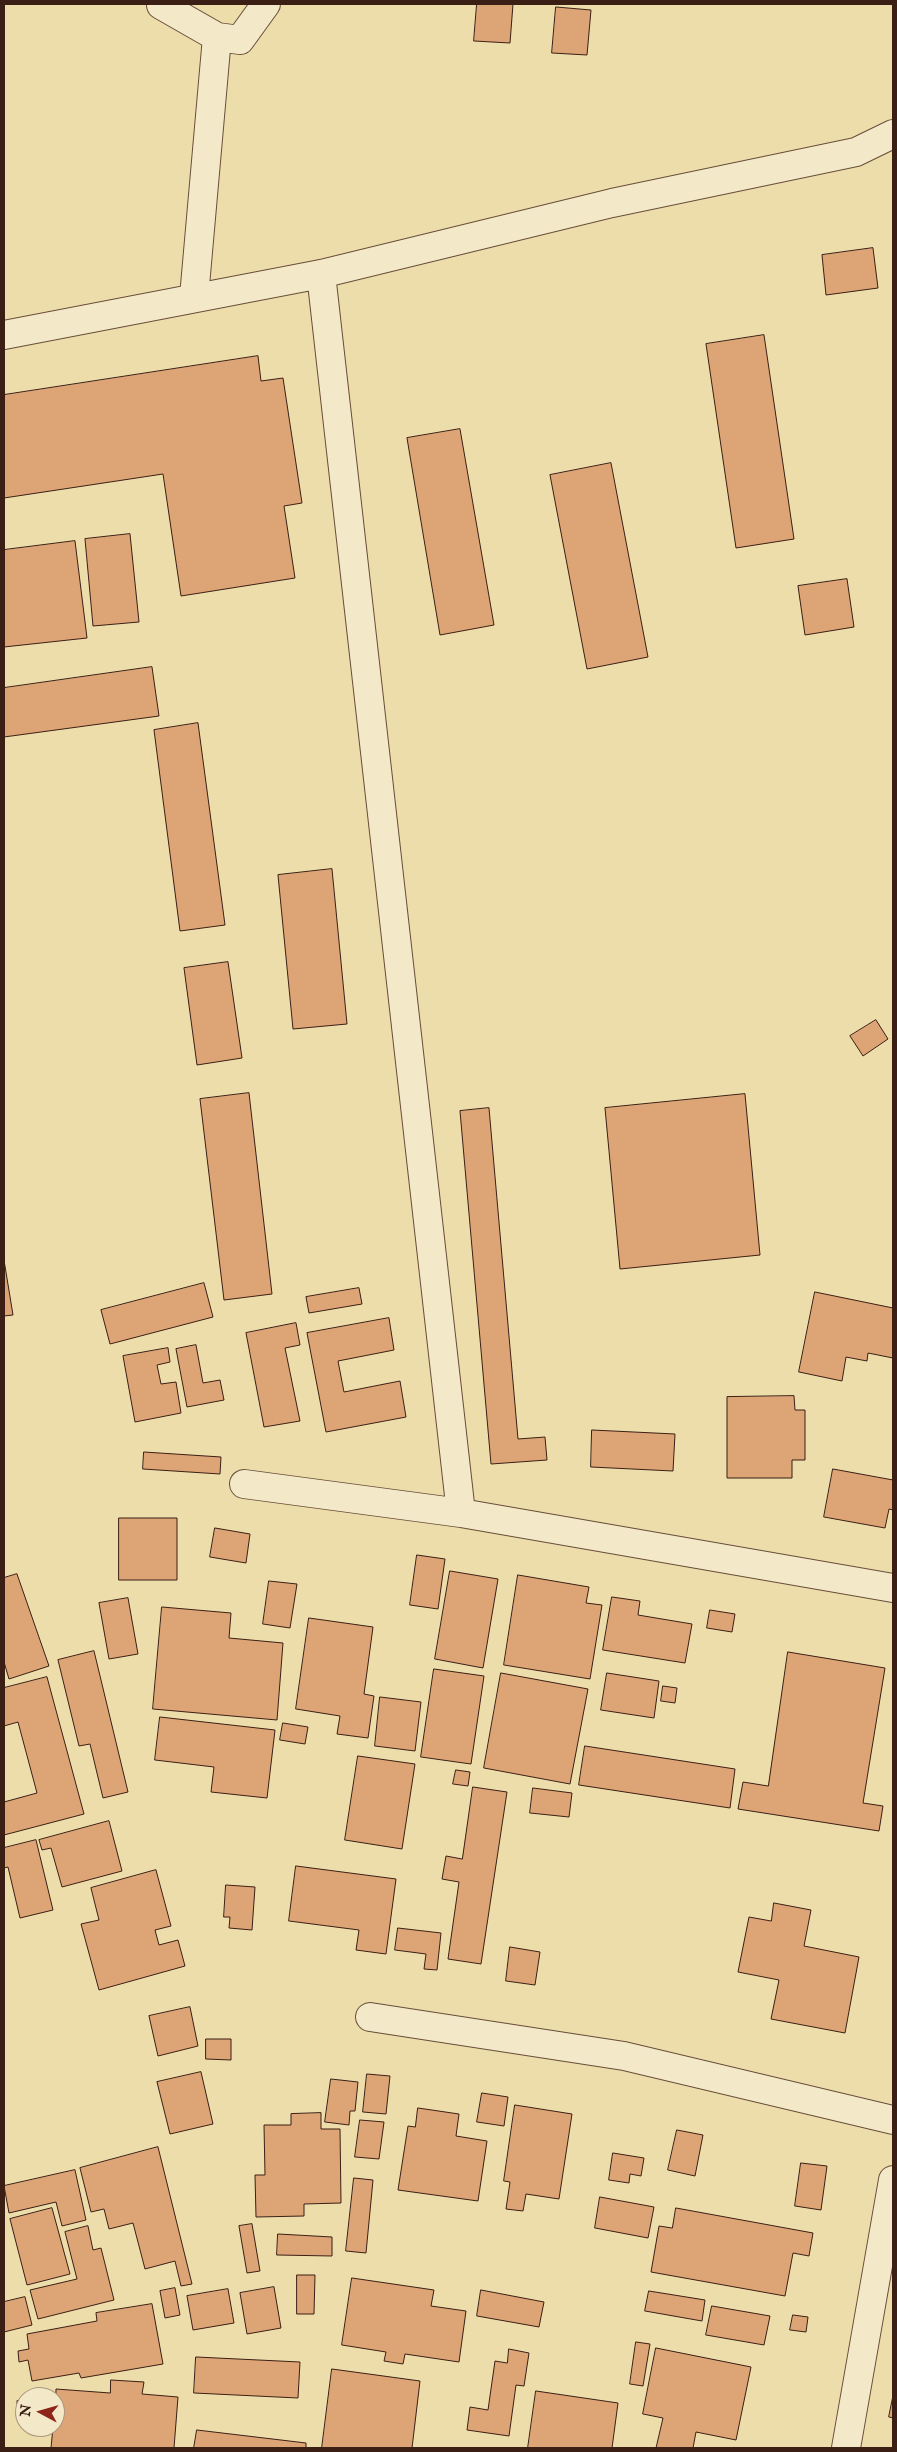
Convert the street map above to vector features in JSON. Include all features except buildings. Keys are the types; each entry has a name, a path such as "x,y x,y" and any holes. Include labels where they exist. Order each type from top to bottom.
{"street":[{"path":"161,4 217,36 240,40 266,4"},
{"path":"194,297 217,36"},
{"path":"4,335 321,274 612,203 856,152 893,134"},
{"path":"321,274 461,1513"},
{"path":"244,1484 461,1513 893,1588"},
{"path":"370,2017 624,2056 893,2120"},
{"path":"846,2448 893,2180"}]}
